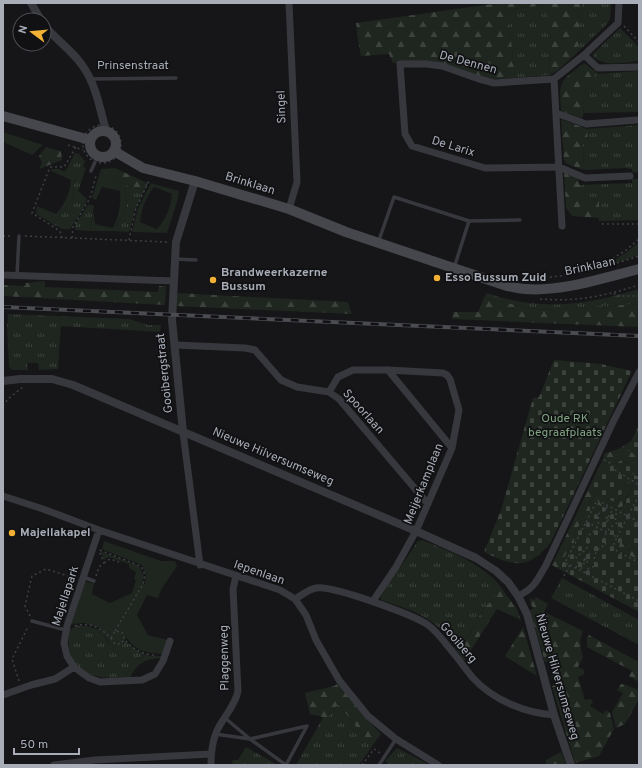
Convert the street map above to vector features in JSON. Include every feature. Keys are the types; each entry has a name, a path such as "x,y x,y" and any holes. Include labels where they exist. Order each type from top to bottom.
{"main road":[{"path":"3,116 90,140"},
{"path":"101,130 106,131 115,138 116,144 110,155 104,157 98,156 92,152 90,140 96,132 101,130"},
{"name":"Brinklaan","path":"114,150 143,168 195,181 289,209 346,232 453,269 524,290 542,290 587,283 639,269"}],"street":[{"path":"31,3 36,12"},
{"name":"Singel","path":"289,3 297,182 289,209"},
{"path":"562,226 554,79 584,55 618,23 619,3"},
{"name":"Prinsenstraat","path":"52,35 82,64 90,78 106,131"},
{"path":"584,55 598,68 639,67"},
{"name":"De Dennen","path":"400,77 400,64 426,64 442,66 480,80 494,83 554,79"},
{"name":"De Larix","path":"400,77 404,134 412,146 485,168 559,167"},
{"path":"556,113 586,124 637,120"},
{"path":"559,167 584,178 630,176"},
{"name":"Gooibergstraat","path":"195,181 176,242 172,320 183,432 200,565"},
{"path":"3,274 174,281"},
{"name":"Spoorlaan","path":"175,345 245,348 255,350 281,380 297,387 329,392 339,399 428,504"},
{"name":"Meijerkamplaan","path":"329,392 338,377 353,370 443,373 447,375 450,380 459,410 452,448 416,531 396,567 373,601"},
{"path":"388,370 452,448"},
{"path":"518,596 530,590 546,565 614,420 639,372"},
{"name":"Nieuwe Hilversumseweg","path":"3,381 52,379 73,385 416,531 476,558 496,571 508,582 518,596 527,614 554,715 571,765"},
{"name":"Iepenlaan","path":"3,496 200,565 280,590 295,599 306,615 316,640 339,680 368,716 396,739 438,765"},
{"name":"Majellapark","path":"99,530 66,630 64,643 67,656 74,667 89,678 100,682 142,680 155,674 170,642"},
{"name":"Plaggenweg","path":"211,765 211,754 215,734 236,698 238,690 233,589 236,576"},
{"name":"Gooiberg","path":"295,599 316,588 328,588 373,601 427,624 438,635 474,679 493,694 513,706 543,714 554,715"},
{"path":"3,695 31,685 55,679 74,667"},
{"path":"54,765 95,760 211,754"}],"lane":[{"name":"Prinsenstraat","path":"90,78 176,78"},
{"path":"91,171 95,162"},
{"path":"378,243 394,198 469,221 520,220"},
{"path":"453,269 469,221"},
{"path":"17,275 19,236"},
{"path":"175,259 196,260"},
{"path":"83,577 94,581"},
{"path":"32,621 66,630"},
{"path":"215,734 250,739 307,726 286,765 250,739 225,718"},
{"path":"379,765 396,739"}],"path":[{"path":"618,23 622,25 639,42"},
{"path":"62,238 60,231 32,213 50,167 64,167 76,147"},
{"path":"72,238 73,226 90,198 97,170"},
{"path":"129,240 136,208 151,177"},
{"path":"602,224 639,224"},
{"path":"3,236 176,242"},
{"path":"589,272 625,251 639,239"},
{"path":"614,292 616,296 639,296"},
{"path":"3,406 8,399 31,379"},
{"path":"598,456 610,463 615,470 639,485"},
{"path":"639,495 612,548 639,563"},
{"path":"639,522 597,500 565,563 639,601"},
{"path":"576,568 578,562 576,557 577,555 582,554 588,546 587,536 595,532 599,521 598,514 604,511 608,506"},
{"path":"603,527 608,521 612,511"},
{"path":"585,573 588,569 595,566 594,555 598,549 606,545 605,538 607,532 611,526 616,525 615,518 617,511"},
{"path":"609,518 615,518"},
{"path":"586,522 617,537"},
{"path":"104,563 99,550 140,566 143,568 145,576 143,584 110,638"},
{"path":"581,569 590,553"},
{"path":"582,554 586,560"},
{"path":"94,581 99,567 104,563 110,559 119,562"},
{"path":"578,562 594,559"},
{"path":"564,576 570,565"},
{"path":"66,630 76,625 86,624 100,628 115,644 121,644 124,639"},
{"path":"115,631 122,632 124,639 133,648 142,653 151,655 165,655"},
{"path":"362,765 374,748 385,757"}],"green space":[{"path":"499,3 582,3 577,53 550,75 547,5 512,9 508,11 515,78 493,79 481,77 420,62 393,63 389,54 361,56 356,23"},
{"path":"582,3 611,3 610,19 607,24 577,53"},
{"path":"548,5 550,75 515,78 508,11 512,9"},
{"path":"620,28 639,47 639,61 608,63 597,60 593,56 594,53"},
{"path":"584,63 598,73 595,74 595,88 586,88 583,98 583,117 581,118 561,111 560,93 563,82 566,78"},
{"path":"639,71 639,112 584,113 583,94 595,74"},
{"path":"561,119 587,129 588,144 583,144 584,170 567,164 564,160"},
{"path":"639,125 639,173 632,172 632,169 625,168 584,170 583,143 588,143 587,129"},
{"path":"3,132 43,145 32,155 3,142"},
{"path":"46,147 61,151 62,160 39,169 42,163 39,156"},
{"path":"75,153 79,154 85,161 83,167 86,168 78,191 87,199 85,206 70,229 62,229 53,224 72,200 75,176 65,172"},
{"path":"115,168 145,182 141,189 125,185 107,177"},
{"path":"115,168 108,177 125,185 127,207 114,231 90,231 94,211 95,224 113,228 115,223 120,205 120,191 102,187 96,200 92,198 101,169"},
{"path":"52,169 59,169 75,176 72,200 53,224 36,214 37,206 56,214 66,198 71,180 51,171"},
{"path":"564,171 578,179 580,185 580,199 599,199 599,218 572,216 566,208"},
{"path":"632,179 639,179 639,220 599,221 599,199 580,200 580,185 632,183"},
{"path":"145,182 148,183 135,210 129,232 114,231 127,207 125,185 141,189"},
{"path":"151,183 179,191 178,199 167,233 132,232 138,208","holes":["154,187 172,194 168,213 157,229 140,222 144,203"]},
{"path":"89,204 94,206 90,231 75,230 75,225"},
{"path":"639,242 639,255 604,267 627,252"},
{"path":"45,281 45,287 158,292 159,286 166,286 165,305 3,296 3,285 25,286 26,283"},
{"path":"639,289 639,304 540,310 484,298 487,293 525,303 563,304 601,299"},
{"path":"177,293 348,302 352,314 176,306"},
{"path":"484,298 540,310 639,304 639,327 452,319 453,312 478,312"},
{"path":"8,314 129,319 148,325 161,325 160,332 61,326 58,369 39,370 38,363 27,363 28,370 12,370 9,367 7,328"},
{"name":"Oude RK begraafplaats","path":"554,360 601,364 632,371 551,542 543,551 528,561 513,563 504,561 484,552 501,510 533,398 539,397"},
{"path":"639,425 639,456 627,450"},
{"path":"632,440 627,450 639,456 639,477 632,474 635,466 622,460 615,464 601,463 605,453 626,445"},
{"path":"622,460 636,466 632,474 639,477 639,552 620,542 618,550 639,560 639,612 559,569 590,502 620,513 633,485 627,482 617,503 588,490 601,463 615,464"},
{"path":"627,482 633,485 619,513 590,502 559,569 552,565 588,490 617,503"},
{"path":"422,540 470,562 496,581 493,585 495,597 484,608 465,641 448,630 442,631 429,620 406,608 381,600 381,596 418,541"},
{"path":"104,541 161,561 175,561 177,566 162,588 158,598 147,595 137,615 148,635 168,640 163,654 152,653 137,648 126,637 121,647 112,646 103,634 99,632 101,628 84,623 71,624 85,582 94,583 92,594 110,603 132,593 136,580 134,579 136,572 129,568 129,564 109,557 104,560 100,551 139,566 144,576 142,583 145,584 146,575 142,565 102,549"},
{"path":"620,542 639,552 639,560 618,550"},
{"path":"562,578 639,620 639,645 551,598"},
{"path":"496,581 517,609 521,620 497,609 464,661 448,637 442,631 453,633 465,641 484,608 495,597 493,585"},
{"path":"536,597 548,604 544,612 583,631 580,644 583,657 578,667 584,670 584,674 578,677 585,700 591,699 593,702 590,706 603,714 606,710 610,713 614,729 599,756 575,763 552,686 555,685 548,661 545,662 530,610 533,609 530,598 534,600"},
{"path":"77,626 87,626 100,630 99,632 103,634 108,643 121,647 125,641 144,654 143,657 134,661 125,678 91,675 75,664 71,655 69,630"},
{"path":"523,627 537,676 505,656"},
{"path":"589,635 639,662 639,682 629,676 632,671 587,647 587,638"},
{"path":"144,654 151,656 162,656 162,658 151,659 142,663 130,678 125,678 134,661 143,657"},
{"path":"339,683 361,713 381,734 373,745 357,728 339,704 327,718 310,714 305,693 334,686"},
{"path":"621,684 638,690 639,699 625,724 616,728 612,712 623,693 617,690"},
{"path":"339,704 357,728 373,745 359,765 296,765 324,716 327,718"},
{"path":"246,747 278,765 231,765 233,760 238,760"},
{"path":"397,748 430,765 390,765 385,761"},
{"path":"561,752 566,765 546,765 546,760"}],"railway":[{"path":"3,307 639,336"}],"place":[{"name":"Esso Bussum Zuid","path":"437,278"},
{"name":"Brandweerkazerne Bussum","path":"213,280"},
{"name":"Majellakapel","path":"12,533"}]}
